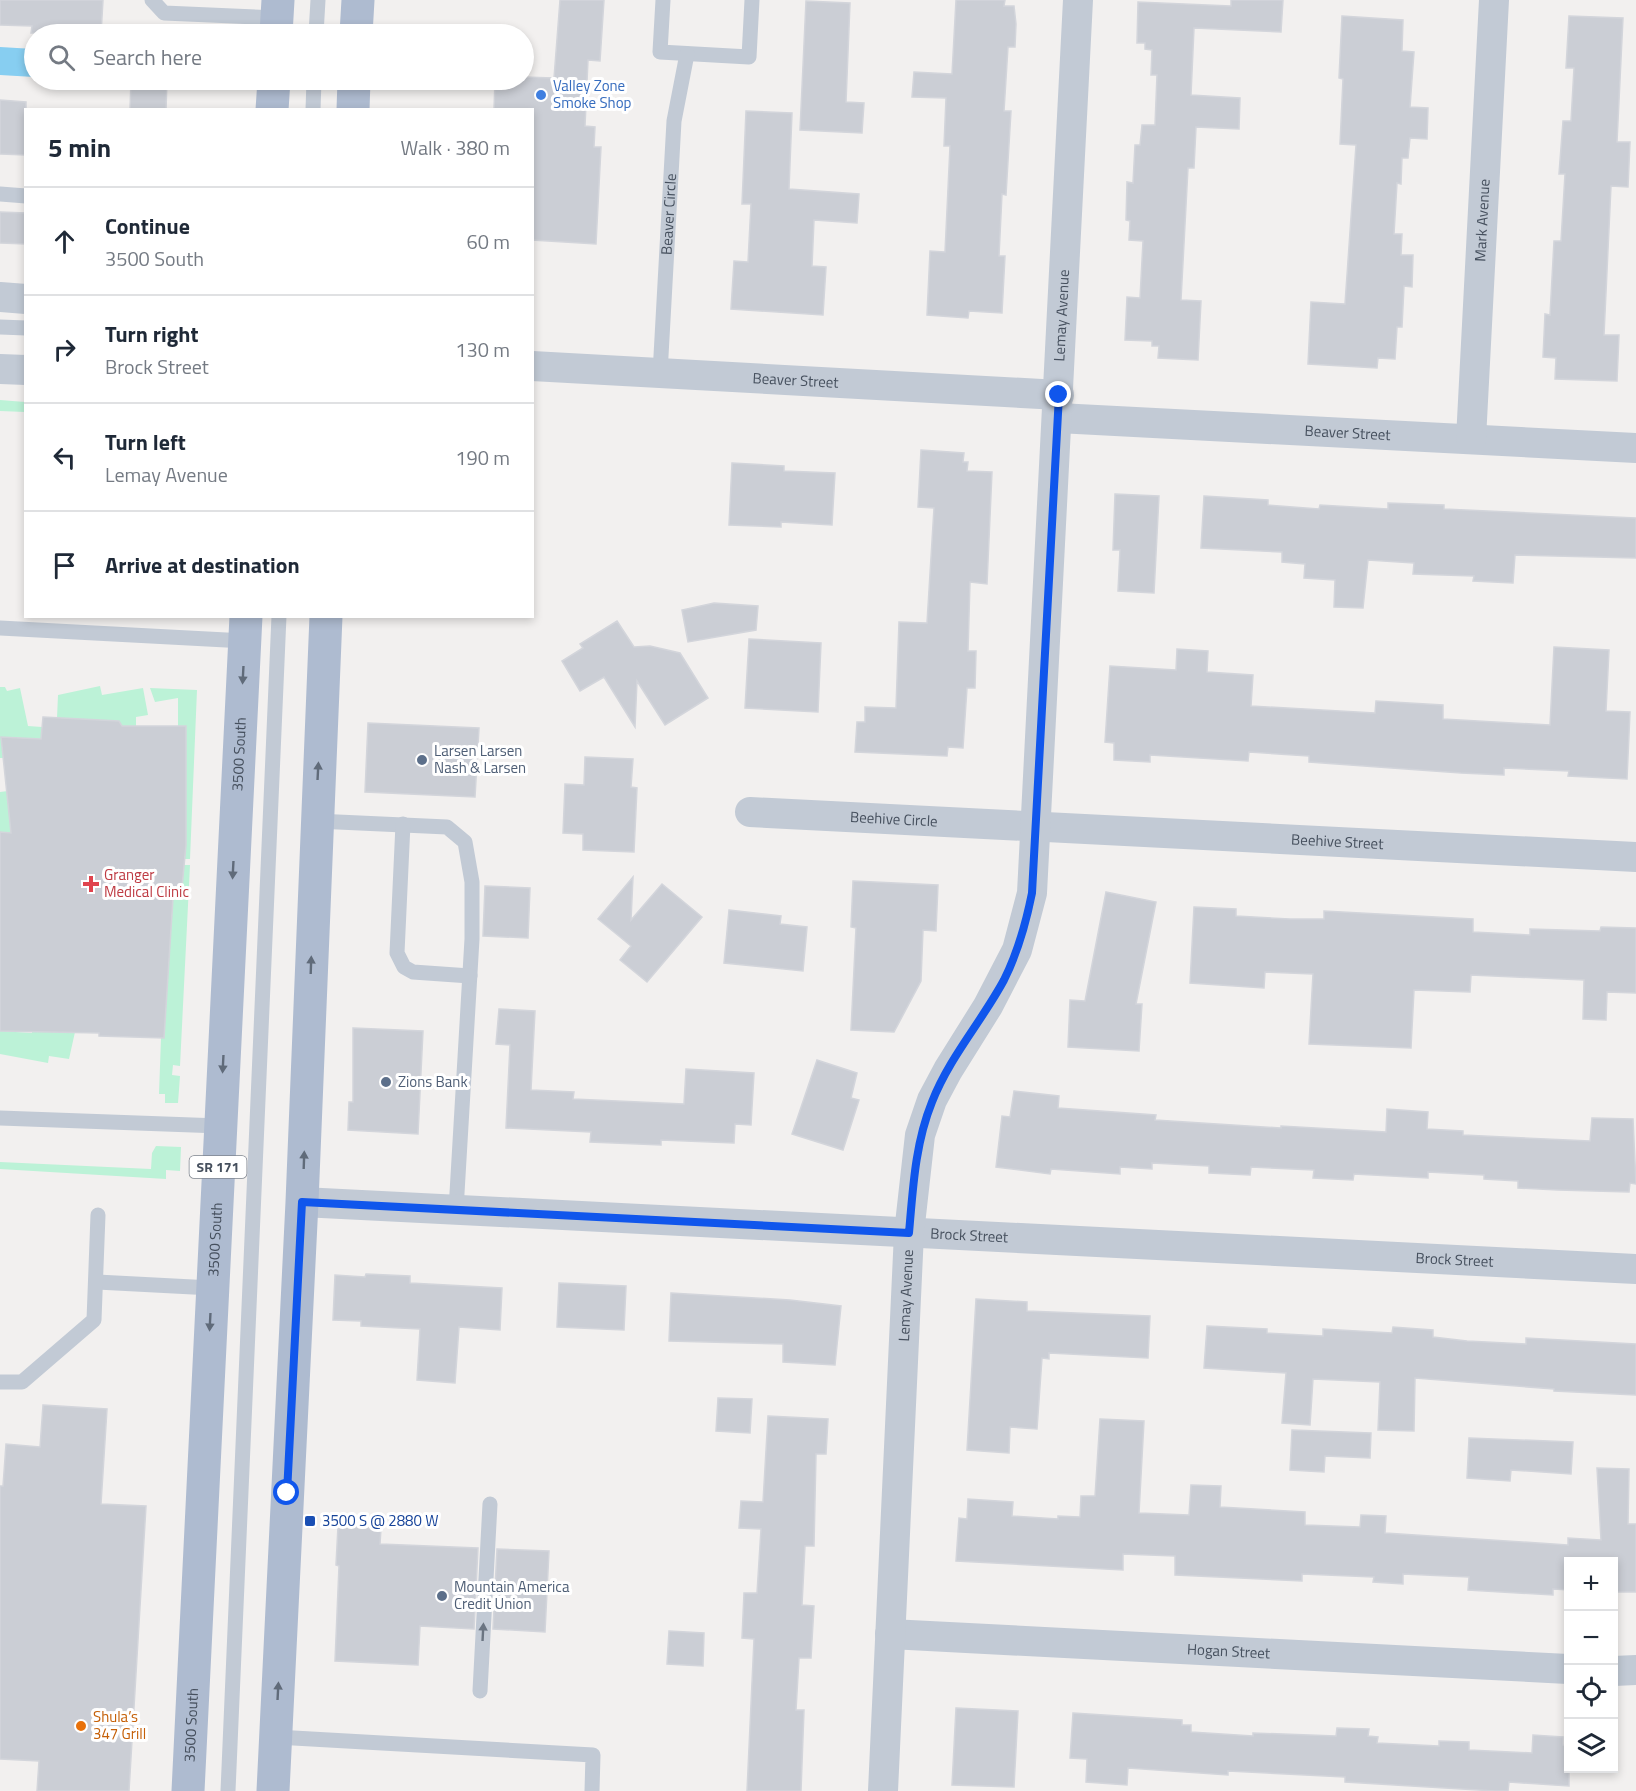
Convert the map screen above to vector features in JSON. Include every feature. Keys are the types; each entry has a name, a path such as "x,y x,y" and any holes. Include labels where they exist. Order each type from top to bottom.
{"main road":[{"path":"357,24 358,0"},
{"path":"272,108 273,90"},
{"path":"353,108 354,90"},
{"path":"307,618 322,690"},
{"path":"273,1791 302,1202 326,618"},
{"name":"3500 South","path":"188,1791 246,629"}],"street":[{"name":"Lemay Avenue","path":"883,1791 909,1233 920,1135 932,1100 988,1006 1017,950 1032,893 1038,826 1078,0"},
{"name":"Mark Avenue","path":"1471,439 1494,0"},
{"path":"0,297 24,299"},
{"name":"Beaver Street","path":"534,366 660,374 1471,439 1636,448"},
{"path":"0,369 24,370"},
{"name":"Beehive Circle","path":"750,812 1038,826"},
{"name":"Beehive Street","path":"1038,826 1636,857"},
{"name":"Brock Street","path":"302,1202 1636,1269"},
{"name":"Hogan Street","path":"890,1634 1564,1669"},
{"path":"1618,1671 1636,1670"}],"lane":[{"path":"152,0 164,13 277,17"},
{"path":"317,24 318,0"},
{"path":"663,0 660,52 749,57 752,0"},
{"name":"Beaver Circle","path":"660,374 674,121 687,54"},
{"path":"313,108 314,90"},
{"path":"0,194 24,196"},
{"path":"0,327 24,328"},
{"path":"228,1791 279,618"},
{"path":"0,628 246,629"},
{"path":"316,821 447,827 465,842 472,882 470,976 456,1210"},
{"path":"403,824 397,953 404,967 413,972 470,976"},
{"path":"0,1118 220,1126"},
{"path":"0,1382 22,1383 94,1320 98,1215"},
{"path":"97,1282 212,1288"},
{"path":"480,1691 490,1504"},
{"path":"276,1737 593,1755 592,1791"}],"green space":[{"path":"0,400 24,402 24,412 0,411"},
{"path":"100,686 102,695 143,688 148,715 136,717 136,728 122,728 119,721 57,718 58,695"},
{"path":"0,687 5,687 7,691 20,688 28,726 42,727 41,739 1,737 3,758 0,758"},
{"path":"150,688 197,690 190,859 185,859 186,726 178,726 178,698 155,702"},
{"path":"8,791 12,842 0,832 0,792"},
{"path":"184,865 190,865 180,1066 173,1065 172,1075 180,1076 178,1103 165,1103 165,1094 159,1094 161,1038 164,1038 173,898 181,898"},
{"path":"32,1030 75,1032 69,1059 49,1056 48,1063 0,1054 0,1031 32,1033"},
{"path":"156,1146 181,1147 180,1171 166,1170 166,1179 0,1169 0,1162 151,1169 152,1153"}],"water":[{"path":"0,47 24,48 24,76 0,75"}],"building":[{"path":"0,0 103,0 102,24 0,25"},
{"path":"560,0 604,0 600,61 588,60 585,126 595,127 594,147 601,147 596,244 534,240 534,108 494,108 495,90 534,90 534,77 554,78"},
{"path":"956,0 1005,0 1004,6 1014,6 1016,24 1015,47 1008,47 1004,111 1011,111 1006,195 1002,194 999,256 1005,256 1002,313 969,311 968,318 927,315 930,251 945,252 950,146 944,146 946,98 912,97 914,72 952,74"},
{"path":"1231,0 1283,0 1281,32 1194,28 1191,95 1240,98 1239,129 1196,127 1194,168 1188,168 1181,300 1201,301 1198,360 1158,358 1159,346 1152,346 1152,341 1125,340 1127,297 1140,298 1143,241 1129,240 1130,221 1126,220 1127,182 1133,183 1135,145 1140,145 1142,125 1155,125 1157,75 1151,75 1152,50 1145,49 1145,43 1137,43 1138,2 1231,6"},
{"path":"806,1 850,3 846,102 864,103 862,133 800,130"},
{"path":"1342,16 1403,20 1402,51 1414,52 1410,107 1428,108 1427,139 1410,138 1408,158 1402,158 1401,184 1397,183 1394,234 1402,234 1401,255 1413,255 1412,287 1404,286 1402,327 1397,327 1395,359 1378,358 1377,368 1308,364 1311,302 1345,304 1356,145 1340,144 1343,79 1339,78"},
{"path":"1569,16 1623,18 1617,142 1630,142 1628,187 1611,186 1604,335 1619,335 1617,381 1555,379 1556,358 1543,357 1545,314 1550,315 1554,241 1561,241 1565,174 1559,174 1563,121 1571,121 1574,68 1566,68"},
{"path":"131,90 167,90 166,108 130,108"},
{"path":"0,100 26,102 24,155 0,154"},
{"path":"746,111 792,113 789,189 859,194 857,223 814,220 812,266 826,267 823,315 731,309 734,261 748,262 751,204 742,204"},
{"path":"0,212 24,213 24,244 0,243"},
{"path":"921,450 964,453 963,462 968,462 967,471 992,472 987,584 970,582 968,651 976,651 975,688 967,688 963,748 948,747 947,756 855,752 857,722 865,722 865,707 896,708 899,622 927,623 934,508 918,507"},
{"path":"732,463 784,466 784,471 835,473 832,525 781,522 781,527 729,525"},
{"path":"1115,494 1159,496 1154,593 1118,591 1120,550 1113,550"},
{"path":"1204,496 1268,500 1268,505 1319,509 1320,505 1388,509 1388,503 1444,505 1444,509 1636,518 1636,558 1515,555 1513,583 1473,581 1474,576 1413,574 1414,563 1368,560 1363,608 1334,607 1335,580 1304,578 1305,564 1282,562 1282,552 1201,548"},
{"path":"714,603 758,606 756,630 688,642 682,610"},
{"path":"617,621 634,647 650,646 680,653 708,698 665,725 637,681 635,727 604,677 580,691 562,661 583,648 580,644"},
{"path":"749,639 821,643 818,712 745,708"},
{"path":"1554,647 1609,650 1606,711 1630,712 1627,779 1568,776 1569,771 1504,768 1504,775 1461,773 1309,762 1309,756 1249,752 1248,761 1150,755 1150,762 1114,760 1114,743 1105,742 1110,666 1176,670 1177,649 1208,651 1207,672 1253,675 1251,706 1375,713 1376,701 1443,705 1443,719 1550,725"},
{"name":"Granger Medical Clinic","path":"43,717 119,721 122,726 186,726 186,845 181,898 173,898 164,1038 99,1036 99,1033 0,1031 0,832 11,833 1,737 41,739"},
{"name":"Larsen Larsen Nash & Larsen","path":"368,723 479,728 475,797 365,792"},
{"path":"585,757 633,759 631,787 637,788 634,852 583,850 583,834 563,833 565,784 584,785"},
{"path":"633,877 631,920 662,884 702,917 647,982 620,960 631,946 598,919"},
{"path":"853,881 938,885 936,931 923,930 921,981 894,1032 851,1030 856,928 851,927"},
{"path":"485,886 530,888 528,938 483,936"},
{"path":"1106,892 1156,902 1136,1004 1142,1004 1139,1051 1068,1047 1070,1000 1085,1001"},
{"path":"1194,907 1236,909 1236,916 1290,919 1324,919 1324,911 1473,919 1473,932 1530,935 1530,929 1600,931 1601,927 1636,928 1636,993 1607,992 1606,1020 1583,1019 1584,980 1471,975 1470,992 1414,990 1411,1048 1309,1044 1313,974 1265,972 1264,988 1190,983"},
{"path":"729,910 781,916 780,924 807,927 803,971 724,963"},
{"path":"499,1009 535,1011 531,1090 574,1092 573,1099 684,1104 686,1069 754,1073 751,1125 735,1124 734,1143 661,1140 661,1145 590,1142 591,1132 506,1128 510,1045 496,1044"},
{"name":"Zions Bank","path":"353,1028 423,1031 418,1134 348,1130 349,1102 353,1102"},
{"path":"817,1060 857,1073 851,1098 859,1100 843,1150 792,1134"},
{"path":"1014,1091 1059,1096 1058,1108 1156,1115 1155,1120 1281,1128 1281,1126 1386,1132 1387,1109 1428,1112 1427,1129 1463,1131 1463,1135 1590,1141 1592,1118 1633,1119 1636,1184 1630,1183 1629,1192 1518,1188 1518,1181 1484,1179 1484,1175 1428,1172 1428,1178 1354,1174 1353,1180 1313,1178 1314,1170 1251,1167 1250,1175 1209,1173 1209,1166 1152,1163 1152,1169 1120,1167 1120,1174 1051,1169 1050,1174 996,1167 1002,1116 1010,1117"},
{"path":"366,1274 410,1276 410,1283 502,1288 500,1330 459,1327 455,1383 417,1380 420,1329 361,1326 361,1321 333,1320 335,1275 365,1277"},
{"path":"559,1283 626,1286 624,1330 557,1327"},
{"path":"671,1293 790,1300 841,1306 835,1365 783,1362 783,1344 669,1341"},
{"path":"976,1299 1027,1302 1027,1311 1150,1316 1148,1358 1049,1353 1049,1359 1042,1358 1037,1429 1010,1427 1009,1453 967,1450"},
{"path":"1207,1326 1267,1329 1267,1333 1323,1336 1323,1329 1392,1333 1393,1327 1433,1330 1433,1337 1467,1341 1526,1344 1526,1338 1636,1344 1636,1395 1554,1391 1554,1389 1415,1378 1414,1431 1378,1430 1380,1382 1313,1379 1310,1425 1282,1423 1286,1373 1204,1368"},
{"path":"718,1398 752,1399 750,1433 716,1431"},
{"path":"43,1405 107,1409 101,1504 146,1506 129,1791 37,1791 39,1761 0,1759 0,1486 3,1486 6,1444 40,1447"},
{"path":"768,1416 828,1419 826,1454 816,1454 814,1546 805,1546 802,1605 814,1606 811,1658 799,1658 796,1710 804,1710 801,1791 747,1791 754,1639 742,1638 744,1593 757,1593 761,1529 739,1528 741,1501 763,1502"},
{"path":"1100,1419 1144,1421 1139,1513 1189,1515 1191,1485 1221,1486 1220,1507 1305,1512 1305,1525 1360,1527 1361,1515 1386,1516 1385,1533 1568,1545 1568,1538 1601,1540 1597,1468 1629,1469 1628,1524 1636,1524 1636,1592 1618,1592 1618,1557 1564,1557 1564,1590 1553,1589 1553,1595 1468,1590 1469,1577 1403,1574 1403,1584 1373,1582 1374,1577 1302,1574 1302,1581 1175,1575 1175,1556 1123,1554 1123,1570 956,1561 959,1518 967,1519 968,1499 1013,1502 1012,1516 1058,1519 1058,1516 1080,1517 1081,1496 1095,1496"},
{"path":"1292,1430 1371,1433 1370,1458 1325,1456 1324,1472 1290,1470"},
{"path":"1469,1438 1573,1442 1571,1474 1511,1470 1510,1481 1467,1478"},
{"name":"Mountain America Credit Union","path":"338,1526 381,1528 380,1544 478,1548 474,1629 420,1626 418,1665 335,1661 339,1566 336,1565"},
{"path":"497,1549 549,1551 545,1632 493,1629"},
{"path":"669,1631 704,1633 703,1666 667,1664"},
{"path":"956,1708 1018,1711 1014,1787 952,1785"},
{"path":"1073,1713 1182,1720 1182,1725 1191,1725 1191,1732 1253,1736 1253,1733 1336,1736 1337,1728 1369,1729 1368,1736 1378,1737 1377,1743 1439,1746 1439,1741 1469,1742 1469,1750 1532,1753 1533,1735 1563,1737 1564,1773 1569,1773 1569,1786 1509,1782 1508,1791 1495,1791 1345,1782 1345,1777 1228,1771 1228,1775 1128,1768 1127,1785 1086,1782 1087,1759 1070,1758"}],"place":[{"name":"Valley Zone Smoke Shop","path":"541,95"},
{"name":"Larsen Larsen Nash & Larsen","path":"422,760"},
{"name":"Granger Medical Clinic","path":"91,884"},
{"name":"Zions Bank","path":"386,1082"},
{"name":"3500 S @ 2880 W","path":"310,1521"},
{"name":"Mountain America Credit Union","path":"442,1596"},
{"name":"Shula’s 347 Grill","path":"81,1726"}],"route":[{"path":"287,1493 302,1202 909,1233 920,1135 932,1100 1004,979 1017,950 1032,893 1038,826 1059,395"}]}
